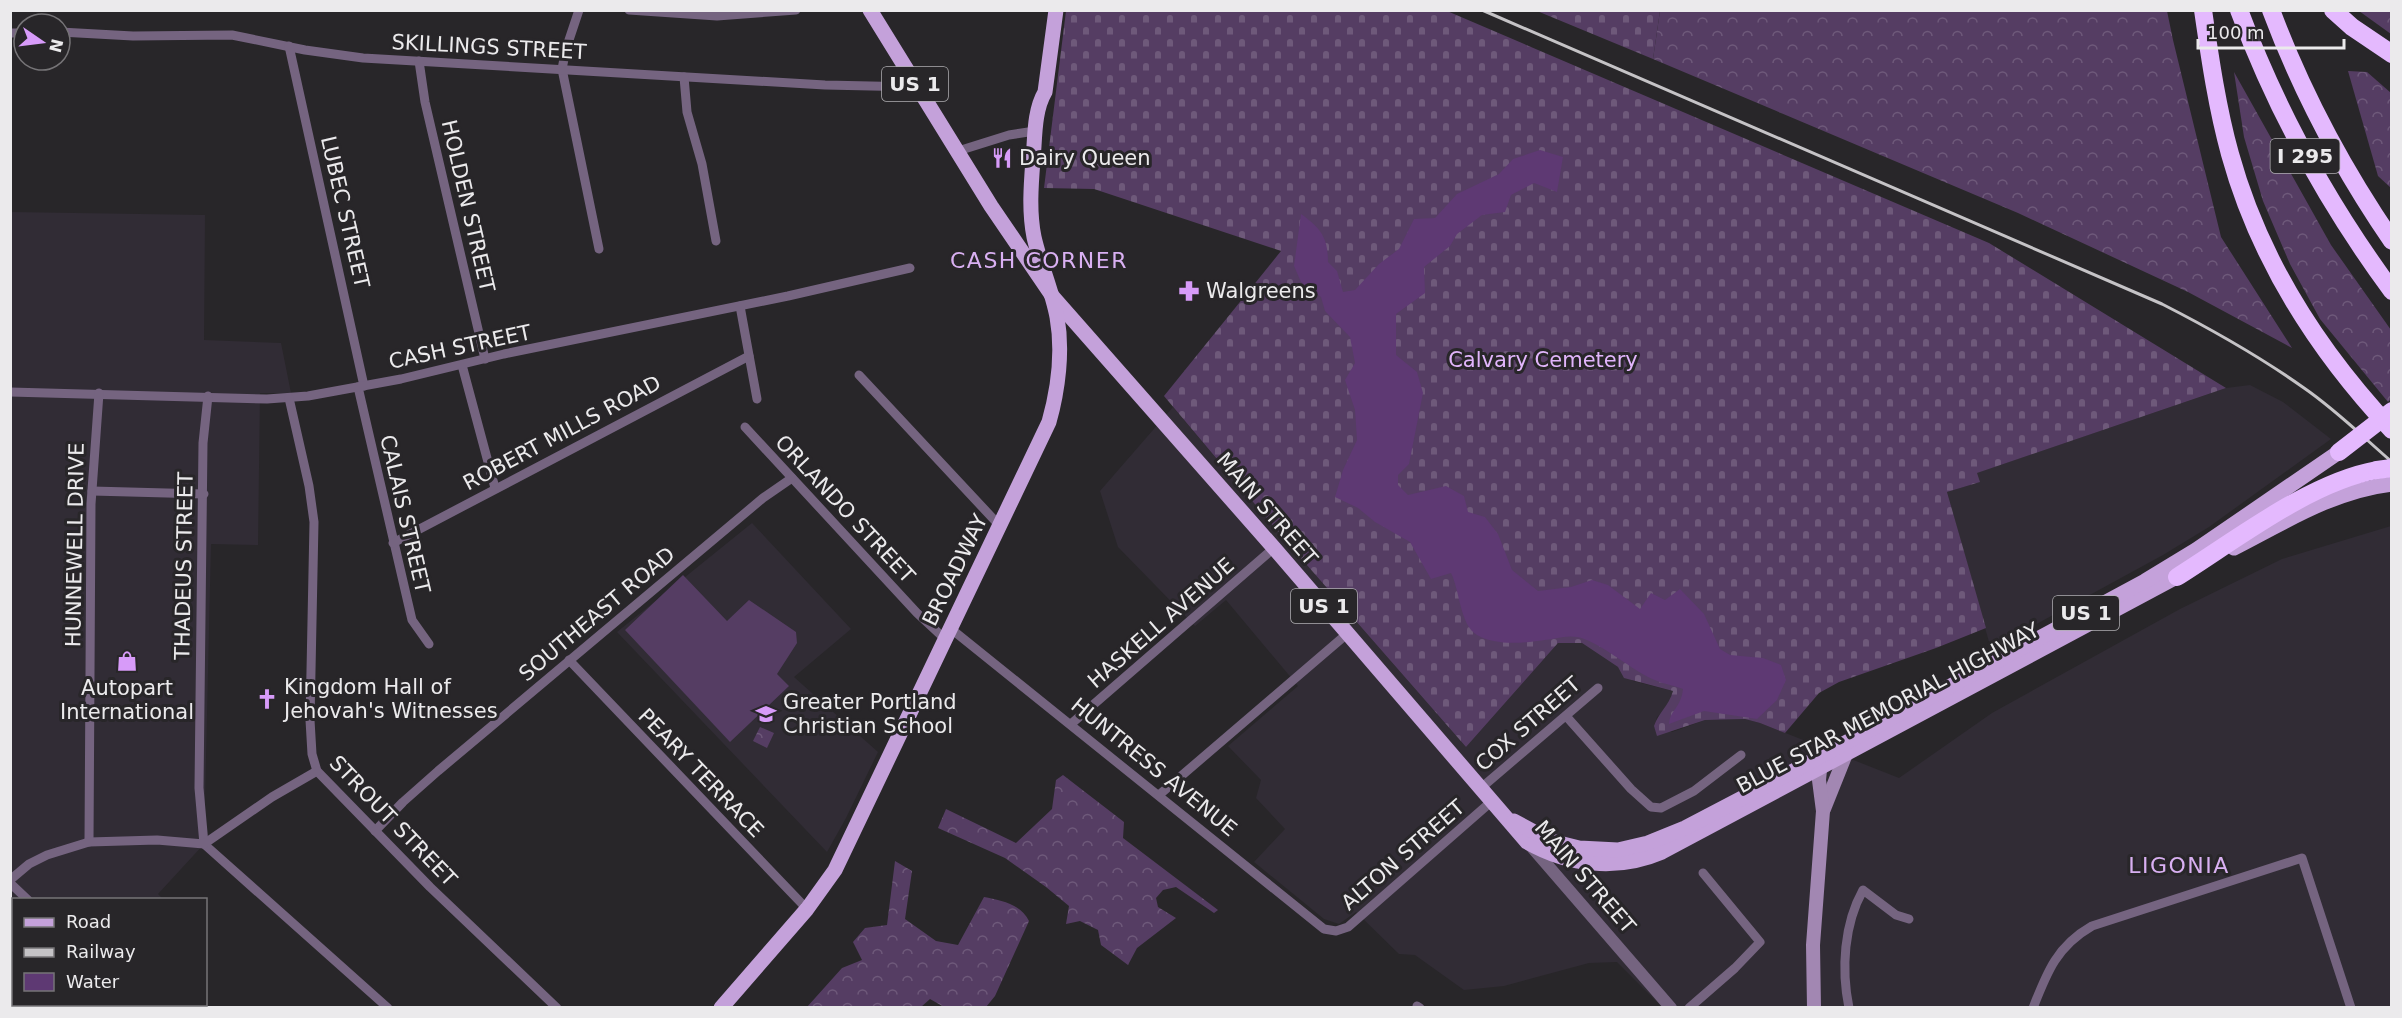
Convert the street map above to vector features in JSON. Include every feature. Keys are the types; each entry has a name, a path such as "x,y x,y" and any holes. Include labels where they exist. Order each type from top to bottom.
{"highway":[{"path":"2203,10 2230,153 2247,204 2265,247 2290,296 2322,348 2352,387 2391,430"},
{"name":"I 295","path":"2239,10 2266,77 2296,141 2351,234 2391,291"},
{"name":"I 295","path":"2271,10 2294,69 2324,132 2391,241"},
{"path":"2332,10 2391,54"},
{"name":"US 1","path":"2339,452 2391,411"},
{"name":"US 1","path":"2177,577 2316,490 2347,477 2388,477"}],"main road":[{"name":"MAIN STREET","path":"870,10 1005,229 1053,297 1348,633 1527,842"},
{"name":"BROADWAY","path":"1041,99 1038,93 1049,10"},
{"name":"BROADWAY","path":"721,1008 807,909 836,870 1048,422 1055,400 1059,335 1053,297 1037,249 1031,222 1030,204 1035,131 1041,99 1045,92 1056,10"},
{"name":"BLUE STAR MEMORIAL HIGHWAY","path":"1527,842 1553,855 1574,861 1609,863 1642,859 1676,846 1820,762 2145,581 2196,550 2339,452"},
{"name":"BLUE STAR MEMORIAL HIGHWAY","path":"1496,805 1525,828 1551,841 1579,848 1618,850 1648,843 1685,828 1820,762 1846,754 2177,577"},
{"path":"1823,811 1846,754"},
{"path":"1814,1008 1813,935 1823,811 1820,762"}],"street":[{"path":"579,10 562,69 599,249"},
{"path":"629,10 717,16 796,10"},
{"name":"SKILLINGS STREET","path":"72,33 133,36 232,35 363,58 825,85 917,87"},
{"name":"LUBEC STREET","path":"289,46 361,386"},
{"name":"HOLDEN STREET","path":"419,61 425,102 485,359"},
{"path":"684,77 687,112 702,164 716,241"},
{"path":"958,151 1002,137 1035,131"},
{"name":"CASH STREET","path":"10,392 289,398 462,365 910,268"},
{"path":"740,306 757,399"},
{"name":"ROBERT MILLS ROAD","path":"393,543 748,356"},
{"path":"462,365 495,488"},
{"path":"859,375 999,525"},
{"name":"CALAIS STREET","path":"361,386 393,543 412,620 429,644"},
{"name":"HUNNEWELL DRIVE","path":"89,842 92,491 99,393"},
{"name":"THADEUS STREET","path":"204,844 199,788 203,443 208,396"},
{"name":"STROUT STREET","path":"289,398 309,486 314,522 310,720 312,754 317,771 430,886 557,1008"},
{"name":"ORLANDO STREET","path":"745,428 917,613 948,634"},
{"name":"SOUTHEAST ROAD","path":"375,831 403,802 569,660 763,498 792,478"},
{"path":"92,491 204,494"},
{"name":"HASKELL AVENUE","path":"1071,724 1274,548"},
{"path":"1159,795 1348,633"},
{"name":"HUNTRESS AVENUE","path":"948,634 1071,724 1324,929 1336,932"},
{"name":"PEARY TERRACE","path":"569,660 807,909"},
{"name":"COX STREET","path":"1481,788 1598,688"},
{"path":"1566,716 1631,789 1651,807 1661,808 1694,792 1741,755"},
{"path":"204,844 272,797 317,771"},
{"name":"ALTON STREET","path":"1336,932 1348,927 1496,805"},
{"path":"26,898 10,881 29,864 89,842 157,840 204,844 388,1008"},
{"name":"MAIN STREET","path":"1527,842 1671,1008"},
{"path":"2033,1008 2052,963 2069,941 2079,933 2106,920 2302,858 2351,1008"},
{"path":"1689,1008 1735,968 1760,942 1703,873"},
{"path":"1850,1008 1845,977 1846,951 1853,910 1863,890 1896,915 1909,919"},
{"path":"10,900 18,891"}],"shaded area":[{"path":"11,212 205,215 204,340 281,343 291,393 260,393 258,545 211,544 204,844 158,894 162,898 12,898 12,1006 166,1006 164,1008 11,1008"},
{"path":"2250,385 2283,402 2331,439 2209,527 2163,555 1991,649 1947,492 1979,482 1976,473 2226,388"},
{"path":"1173,407 1285,540 1466,747 1558,643 1582,643 1618,667 1633,681 1673,691 1671,700 1657,717 1654,727 1672,732 1705,720 1745,719 1899,778 1992,713 2180,609 2282,559 2391,526 2391,1007 1662,1007 1617,962 1589,963 1504,986 1464,990 1415,955 1399,954 1356,912 1339,924 1324,919 1254,862 1285,829 1256,798 1261,780 1228,746 1298,686 1226,600 1195,626 1118,547 1100,491"},
{"name":"Greater Portland Christian School","path":"752,523 851,629 794,677 878,752 827,852 617,632"}],"green space":[{"name":"Calvary Cemetery","path":"1066,11 1447,11 1989,243 2226,388 1977,473 1980,482 1947,492 1986,628 1839,682 1819,693 1785,733 1745,719 1705,720 1657,736 1654,726 1673,691 1624,678 1618,667 1582,643 1558,643 1466,747 1285,540 1164,396 1281,251 1094,189 1044,188"},
{"path":"1537,11 1660,11 1653,59"},
{"path":"1660,11 2167,11 2221,237 2292,348 2188,292 2018,213 1653,59"},
{"path":"2359,11 2391,11 2391,34"},
{"path":"2348,71 2367,72 2391,93 2391,188 2378,176"},
{"path":"2234,72 2331,245 2391,330 2391,399 2388,402 2320,319 2290,264 2263,201 2244,137"},
{"path":"683,575 727,621 749,600 796,632 797,643 777,674 789,686 730,742 625,630"},
{"path":"760,727 774,733 767,748 753,741"},
{"path":"1063,775 1124,822 1123,838 1218,910 1214,913 1176,887 1163,890 1156,898 1158,907 1176,918 1137,948 1128,965 1101,945 1098,930 1080,921 1066,924 1069,906 1046,887 1005,858 938,828 946,809 1016,843 1052,809 1056,780"},
{"path":"895,861 912,871 905,919 936,941 958,945 984,897 1010,904 1021,910 1029,921 995,996 986,1007 944,1007 930,999 921,1007 807,1007 842,968 862,960 853,942 865,928 887,925"}],"water":[{"path":"1540,150 1563,157 1557,192 1534,183 1511,195 1505,212 1482,215 1457,234 1450,246 1424,267 1425,293 1396,314 1396,355 1417,372 1423,393 1409,464 1398,475 1398,485 1408,495 1446,486 1464,496 1468,512 1485,517 1498,534 1512,570 1538,591 1571,587 1592,580 1608,585 1640,609 1651,593 1665,600 1680,589 1704,614 1720,649 1730,655 1763,658 1781,665 1786,680 1777,700 1757,719 1704,711 1669,724 1683,689 1648,677 1594,643 1577,637 1565,637 1510,643 1492,641 1477,635 1467,624 1451,573 1431,579 1410,542 1375,522 1358,508 1335,497 1343,470 1357,440 1355,410 1345,380 1355,363 1350,337 1325,311 1321,297 1301,282 1294,266 1301,214 1322,234 1327,246 1328,262 1337,271 1343,292 1355,290 1379,264 1399,249 1414,219 1435,218 1457,194 1499,174 1513,159"}],"railway":[{"path":"1482,10 2162,304 2234,343 2287,376 2327,405 2392,462"}],"place":[{"name":"Dairy Queen","path":"1002,158"},
{"name":"Walgreens","path":"1189,291"},
{"name":"Autopart International","path":"127,661"},
{"name":"Kingdom Hall of Jehovah's Witnesses","path":"267,699"},
{"name":"Greater Portland Christian School","path":"766,714"}],"district":[{"name":"CASH CORNER","path":"1039,260"},
{"name":"LIGONIA","path":"2179,865"}]}
